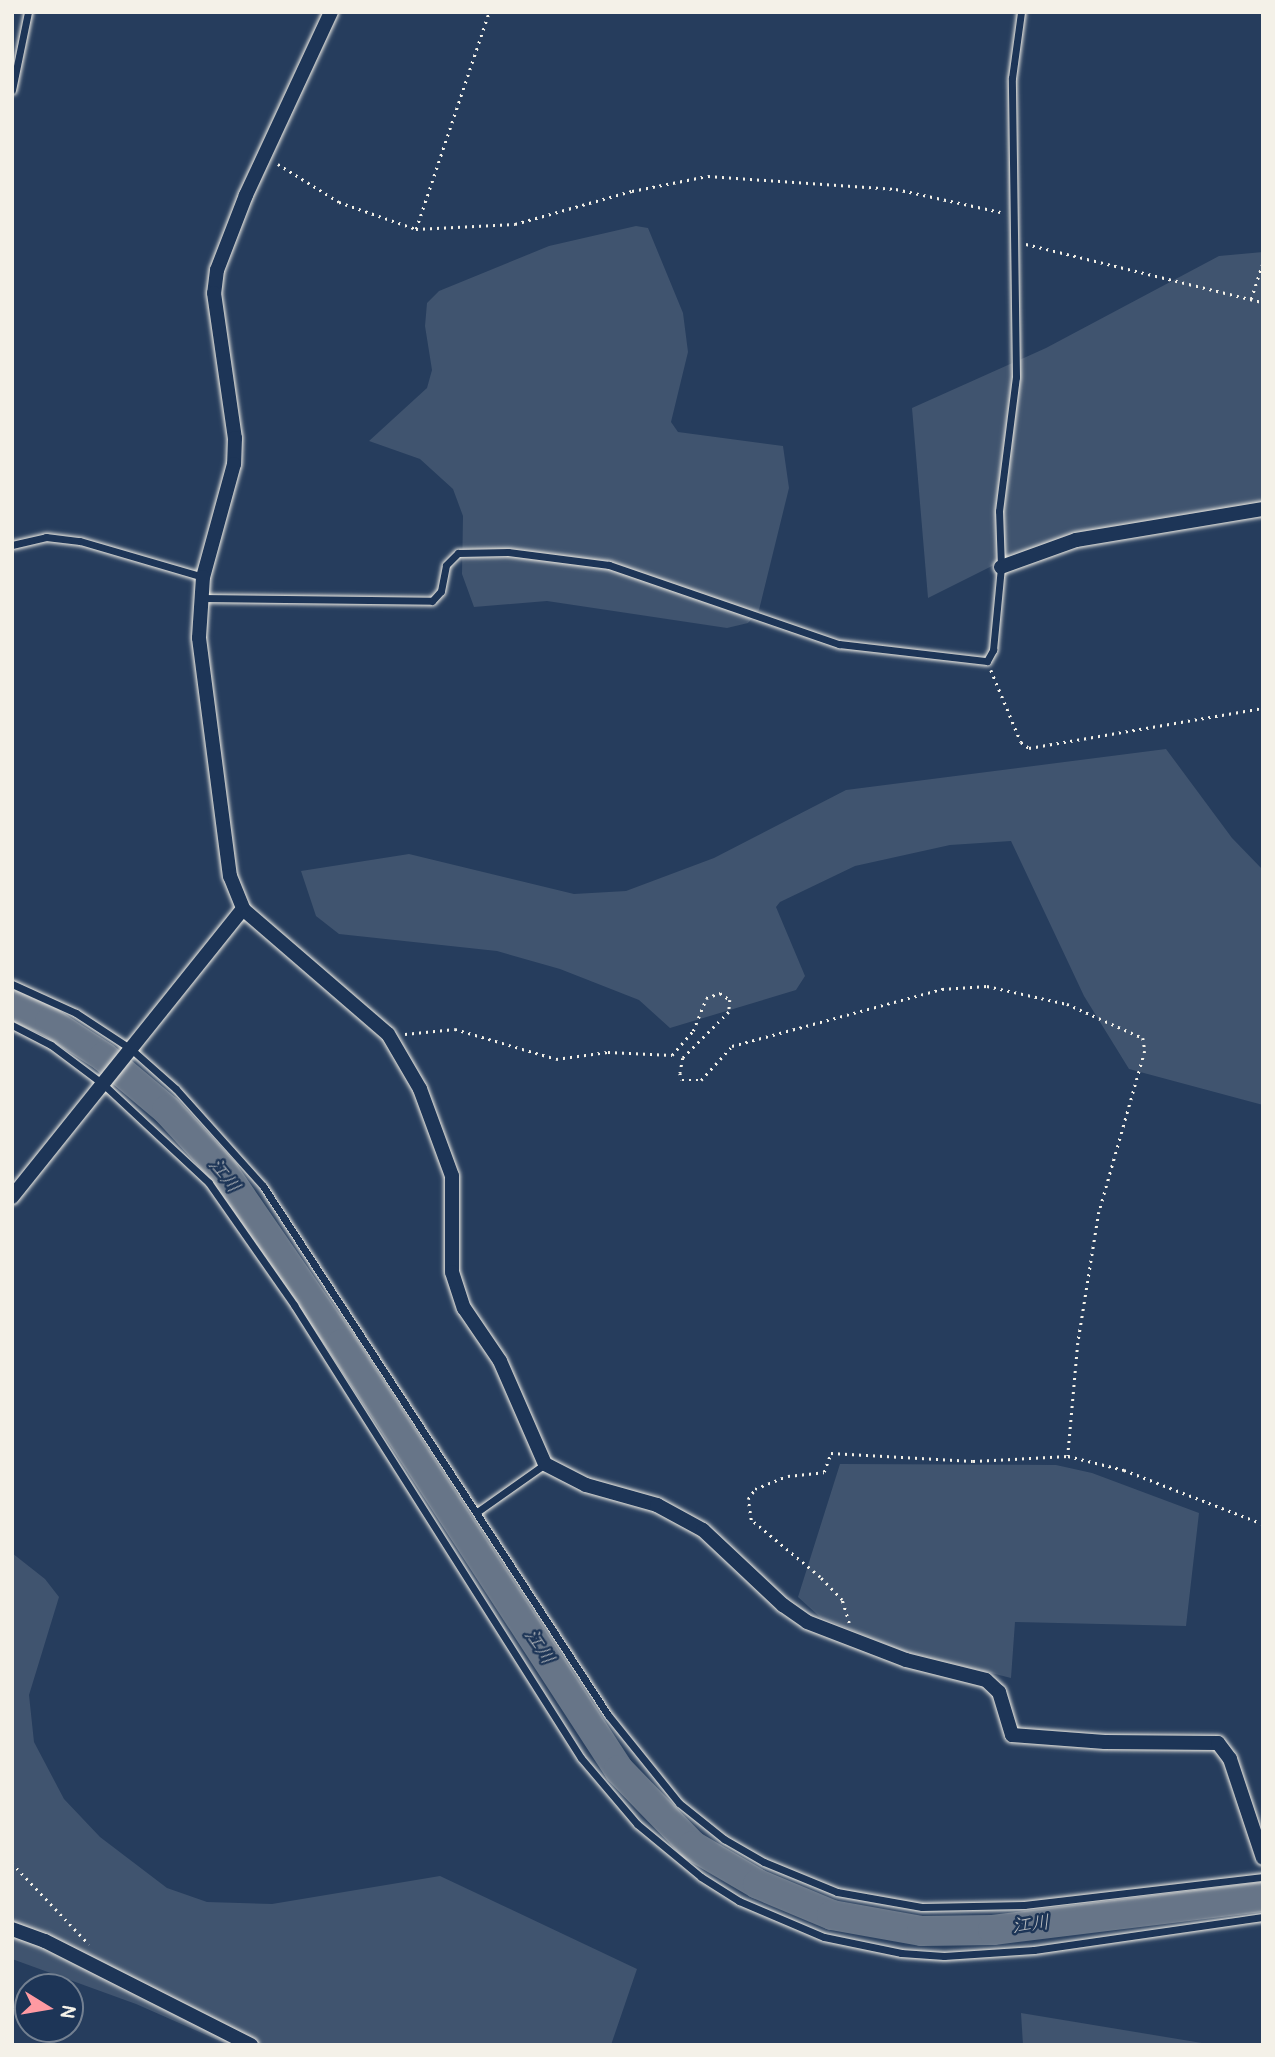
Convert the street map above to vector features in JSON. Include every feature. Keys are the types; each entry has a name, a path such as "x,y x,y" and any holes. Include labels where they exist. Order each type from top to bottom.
{"street":[{"path":"331,12 265,152 217,270 214,293 235,438 234,464 203,577 199,638 230,876 243,909 388,1034 420,1089 452,1176 452,1272 464,1308 500,1361 545,1464 586,1485 657,1505 703,1530 783,1605 847,1641 986,1680 999,1692 1012,1735 1105,1742 1218,1743 1230,1759 1263,1858"},
{"path":"1001,567 1076,540 1263,509"},
{"path":"12,1197 243,909"},
{"path":"12,1929 45,1941 251,2045"}],"lane":[{"path":"12,90 28,12"},
{"path":"202,598 432,601 441,591 446,565 458,553 508,552 609,565 839,644 987,661 993,650 1001,567 999,511 1016,377 1011,215 1012,78 1021,12"},
{"path":"12,545 46,537 80,541 203,577"},
{"path":"12,984 76,1013 176,1089 263,1186 644,1763 695,1817 764,1862 837,1892 876,1902 964,1909 1263,1877"},
{"path":"12,1025 51,1045 104,1081 209,1183 301,1317 582,1758 637,1824 701,1877 739,1901 824,1937 891,1951 944,1956 1034,1950 1263,1917"},
{"path":"477,1512 545,1464"}],"path":[{"path":"416,229 489,12"},
{"path":"265,152 310,188 366,214 416,229 514,224 632,191 708,176 896,188 1011,215"},
{"path":"1013,241 1263,302"},
{"path":"1251,299 1263,261"},
{"path":"987,661 1021,742 1029,748 1263,708"},
{"path":"388,1034 455,1029 556,1059 608,1052 672,1055 692,1031 706,998 720,993 730,1000 729,1012 683,1058 680,1073 682,1080 701,1080 732,1046 942,989 987,986 1067,1004 1143,1038 1144,1051 1098,1212 1078,1343 1069,1456"},
{"path":"847,1641 850,1617 842,1600 751,1520 748,1499 755,1489 789,1476 824,1472 831,1453 973,1461 1069,1456 1124,1470 1263,1524"},
{"path":"12,1863 94,1950"}],"shaded area":[{"path":"636,226 648,228 683,313 688,352 671,422 678,432 783,446 789,488 759,610 748,623 727,628 547,601 474,607 462,574 463,516 453,489 420,459 369,441 427,388 432,370 425,326 427,303 439,291 549,246"},
{"path":"1263,252 1263,502 1073,536 1008,558 928,598 912,408 1046,348 1219,256"},
{"path":"1166,749 1232,838 1263,870 1263,1105 1129,1069 1084,996 1011,841 950,845 855,866 780,902 776,907 805,976 796,990 670,1028 639,1000 560,969 497,951 339,934 316,916 301,871 409,854 574,894 626,891 714,858 846,790"},
{"path":"840,1464 1056,1465 1092,1473 1199,1513 1186,1626 1015,1622 1011,1678 903,1651 820,1617 798,1597"},
{"path":"12,1553 45,1579 59,1597 29,1695 34,1742 64,1799 100,1837 167,1888 207,1902 272,1904 440,1876 637,1969 611,2045 229,2045 136,2004 84,1985 84,1973 51,1973 12,1959"},
{"path":"1021,2013 1214,2045 1023,2045"}],"waterway":[{"name":"江川","path":"12,1005 50,1022 104,1057 167,1110 224,1172 342,1344 619,1770 693,1846 758,1884 832,1915 922,1931 993,1930 1263,1897"}]}
